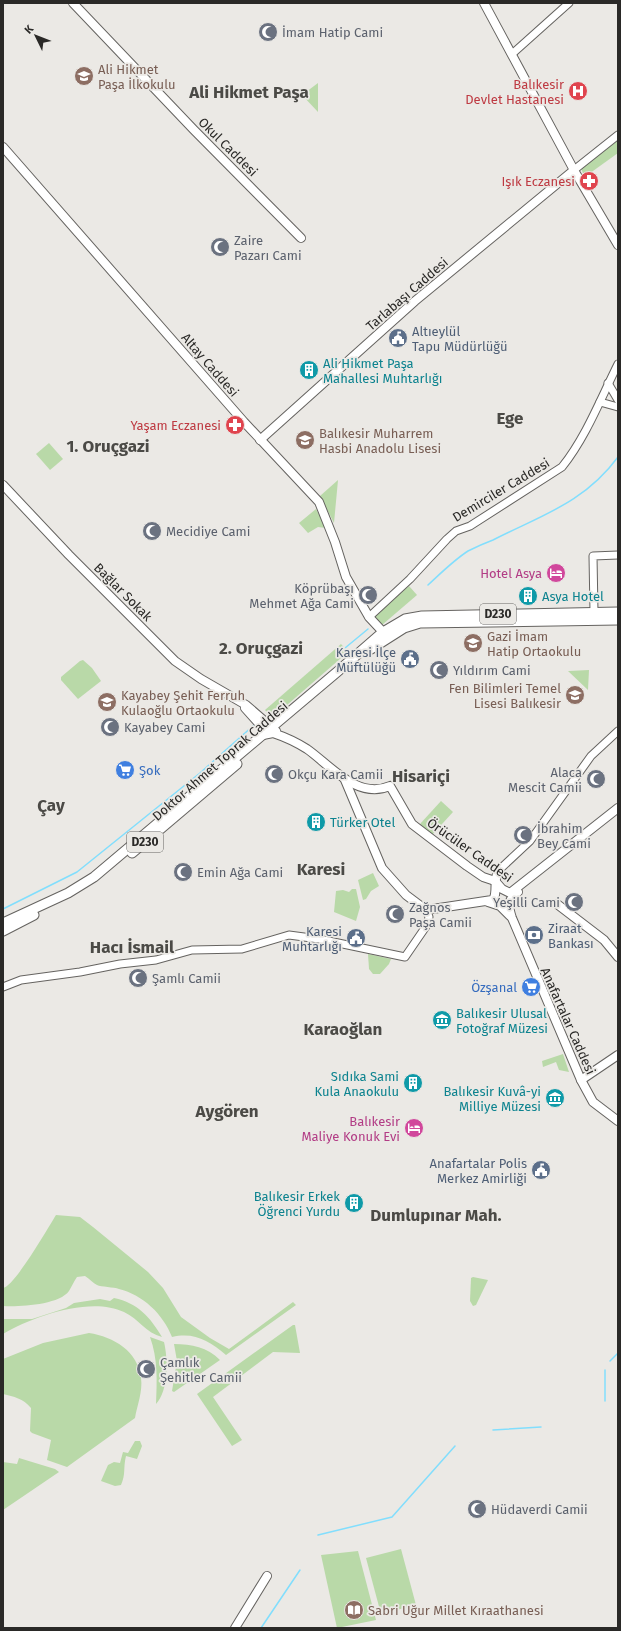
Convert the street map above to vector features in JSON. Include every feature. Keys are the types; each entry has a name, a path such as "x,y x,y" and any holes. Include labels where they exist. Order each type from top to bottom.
{"highway":[{"name":"D230","path":"385,635 405,620 422,616 618,612"},
{"name":"D230","path":"385,635 420,623 618,620"},
{"name":"Doktor Ahmet Toprak Caddesi","path":"3,923 68,893 90,880 258,738 285,722 377,645 385,635"},
{"name":"Doktor Ahmet Toprak Caddesi","path":"3,930 81,892 96,883 272,729 385,635"}],"main road":[{"name":"Okul Caddesi","path":"72,3 194,130 301,238"},
{"path":"484,3 574,170 618,245"},
{"name":"Altay Caddesi","path":"3,147 260,440 319,502 335,542 346,577 369,617 385,635"},
{"name":"Tarlabaşı Caddesi","path":"260,440 415,301 574,170"},
{"name":"Bağlar Sokak","path":"3,485 175,661 238,700 272,729 308,750 345,780"},
{"path":"345,780 382,868 406,895 426,910 488,902 494,899 496,875 499,870"},
{"name":"Örücüler Caddesi","path":"345,780 370,789 383,789 390,786 412,824 483,877 495,881 502,889 510,893 540,870"},
{"path":"512,918 508,907 510,900 540,870 618,808"},
{"path":"488,902 500,906 512,918"},
{"path":"557,904 604,940 618,957"},
{"name":"Anafartalar Caddesi","path":"512,918 581,1080 592,1102 618,1121"},
{"path":"581,1080 618,1055"},
{"path":"235,1628 267,1576"}],"street":[{"path":"512,54 569,3"},
{"path":"574,170 618,135"},
{"name":"Demirciler Caddesi","path":"369,617 404,584 447,538 456,531 470,526 562,467 569,459 600,402 618,364"},
{"path":"608,383 618,400"},
{"path":"600,402 618,407"},
{"path":"594,612 593,556 618,555"},
{"path":"499,870 530,841 591,756 618,731"},
{"path":"3,987 21,980 80,972 120,964 156,960 192,950 242,949 289,935 319,939 404,957 427,925 429,917 426,910"}],"green space":[{"path":"318,83 318,112 302,95"},
{"path":"618,140 618,153 584,176 581,168"},
{"path":"49,443 63,459 50,470 36,454"},
{"path":"338,480 334,523 320,496"},
{"path":"316,509 326,528 318,527 308,533 299,523"},
{"path":"409,586 417,595 382,625 374,615"},
{"path":"341,644 348,652 272,718 265,710"},
{"path":"83,660 92,668 101,681 78,699 61,680 61,677"},
{"path":"589,670 588,690 568,671 569,671"},
{"path":"441,801 453,812 432,835 420,824"},
{"path":"373,873 379,886 371,891 366,899 363,900 358,880"},
{"path":"352,889 356,889 360,907 356,921 334,912 336,891 343,890 349,892"},
{"path":"368,954 391,959 389,964 380,974 373,974 369,969"},
{"path":"563,1054 569,1072 559,1070 556,1062 543,1067 542,1061"},
{"path":"56,1215 80,1217 93,1227 148,1272 163,1288 181,1317 210,1338 229,1349 293,1302 296,1305 226,1355 208,1342 195,1337 172,1337 158,1313 144,1301 117,1288 97,1285 85,1276 77,1277 69,1291 64,1296 57,1299 38,1304 3,1306 3,1288 15,1278 39,1244"},
{"path":"473,1277 488,1280 476,1305 473,1306 470,1301 471,1278"},
{"path":"114,1298 137,1307 153,1323 162,1337 151,1332 124,1312 111,1308 95,1306 62,1310 15,1327 3,1334 3,1319 32,1319 66,1308 74,1303 100,1299 110,1301"},
{"path":"295,1325 300,1353 273,1352 213,1397 242,1440 232,1446 197,1394"},
{"path":"89,1333 116,1342 130,1353 139,1368 141,1393 135,1418 67,1467 47,1460 51,1440 30,1431 31,1408 22,1400 3,1394 3,1359 43,1343"},
{"path":"150,1337 164,1342 167,1365 163,1391 156,1404 156,1362"},
{"path":"174,1344 199,1347 210,1352 220,1360 174,1392 172,1391 177,1361"},
{"path":"135,1441 140,1441 142,1446 137,1459 126,1456 121,1485 115,1486 101,1481 108,1465 114,1462 120,1463 123,1452 128,1453"},
{"path":"19,1458 55,1469 59,1472 3,1510 3,1462 17,1464"},
{"path":"401,1549 416,1605 381,1614 366,1558"},
{"path":"358,1551 376,1620 337,1628 321,1555"}],"waterway":[{"path":"428,585 468,551 545,515 576,497 605,473 618,457"},
{"path":"345,648 368,629"},
{"path":"3,909 77,872 200,773 254,725"},
{"path":"610,1361 618,1353"},
{"path":"605,1370 605,1401"},
{"path":"493,1430 541,1427"},
{"path":"318,1535 392,1517 455,1446"},
{"path":"261,1628 300,1570"}],"place":[{"name":"İmam Hatip Cami","path":"268,32"},
{"name":"Ali Hikmet Paşa İlkokulu","path":"84,76"},
{"name":"Balıkesir Devlet Hastanesi","path":"578,91"},
{"name":"Işık Eczanesi","path":"589,181"},
{"name":"Zaire Pazarı Cami","path":"220,247"},
{"name":"Altıeylül Tapu Müdürlüğü","path":"398,338"},
{"name":"Ali Hikmet Paşa Mahallesi Muhtarlığı","path":"309,370"},
{"name":"Yaşam Eczanesi","path":"235,425"},
{"name":"Balıkesir Muharrem Hasbi Anadolu Lisesi","path":"305,440"},
{"name":"Mecidiye Cami","path":"152,531"},
{"name":"Hotel Asya","path":"556,573"},
{"name":"Köprübaşı Mehmet Ağa Cami","path":"368,595"},
{"name":"Asya Hotel","path":"528,596"},
{"name":"Gazi İmam Hatip Ortaokulu","path":"473,643"},
{"name":"Karesi İlçe Müftülüğü","path":"410,659"},
{"name":"Yıldırım Cami","path":"439,670"},
{"name":"Fen Bilimleri Temel Lisesi Balıkesir","path":"575,695"},
{"name":"Kayabey Şehit Ferruh Kulaoğlu Ortaokulu","path":"107,702"},
{"name":"Kayabey Cami","path":"110,727"},
{"name":"Şok","path":"125,770"},
{"name":"Okçu Kara Camii","path":"274,774"},
{"name":"Alaca Mescit Camii","path":"596,779"},
{"name":"Türker Otel","path":"316,822"},
{"name":"İbrahim Bey Cami","path":"523,835"},
{"name":"Emin Ağa Cami","path":"183,872"},
{"name":"Yeşilli Cami","path":"574,902"},
{"name":"Zağnos Paşa Camii","path":"395,914"},
{"name":"Ziraat Bankası","path":"534,935"},
{"name":"Karesi Muhtarlığı","path":"356,938"},
{"name":"Şamlı Camii","path":"138,978"},
{"name":"Özşanal","path":"531,987"},
{"name":"Balıkesir Ulusal Fotoğraf Müzesi","path":"442,1020"},
{"name":"Sıdıka Sami Kula Anaokulu","path":"413,1083"},
{"name":"Balıkesir Kuvâ-yi Milliye Müzesi","path":"555,1098"},
{"name":"Balıkesir Maliye Konuk Evi","path":"414,1128"},
{"name":"Anafartalar Polis Merkez Amirliği","path":"541,1170"},
{"name":"Balıkesir Erkek Öğrenci Yurdu","path":"354,1203"},
{"name":"Çamlık Şehitler Camii","path":"146,1369"},
{"name":"Hüdaverdi Camii","path":"477,1509"},
{"name":"Sabri Uğur Millet Kıraathanesi","path":"354,1610"}],"district":[{"name":"Ali Hikmet Paşa","path":"249,92"},
{"name":"Ege","path":"510,418"},
{"name":"1. Oruçgazi","path":"108,446"},
{"name":"2. Oruçgazi","path":"261,648"},
{"name":"Hisariçi","path":"421,776"},
{"name":"Çay","path":"51,805"},
{"name":"Karesi","path":"321,869"},
{"name":"Hacı İsmail","path":"132,947"},
{"name":"Karaoğlan","path":"343,1029"},
{"name":"Aygören","path":"227,1111"},
{"name":"Dumlupınar Mah.","path":"436,1215"}]}
